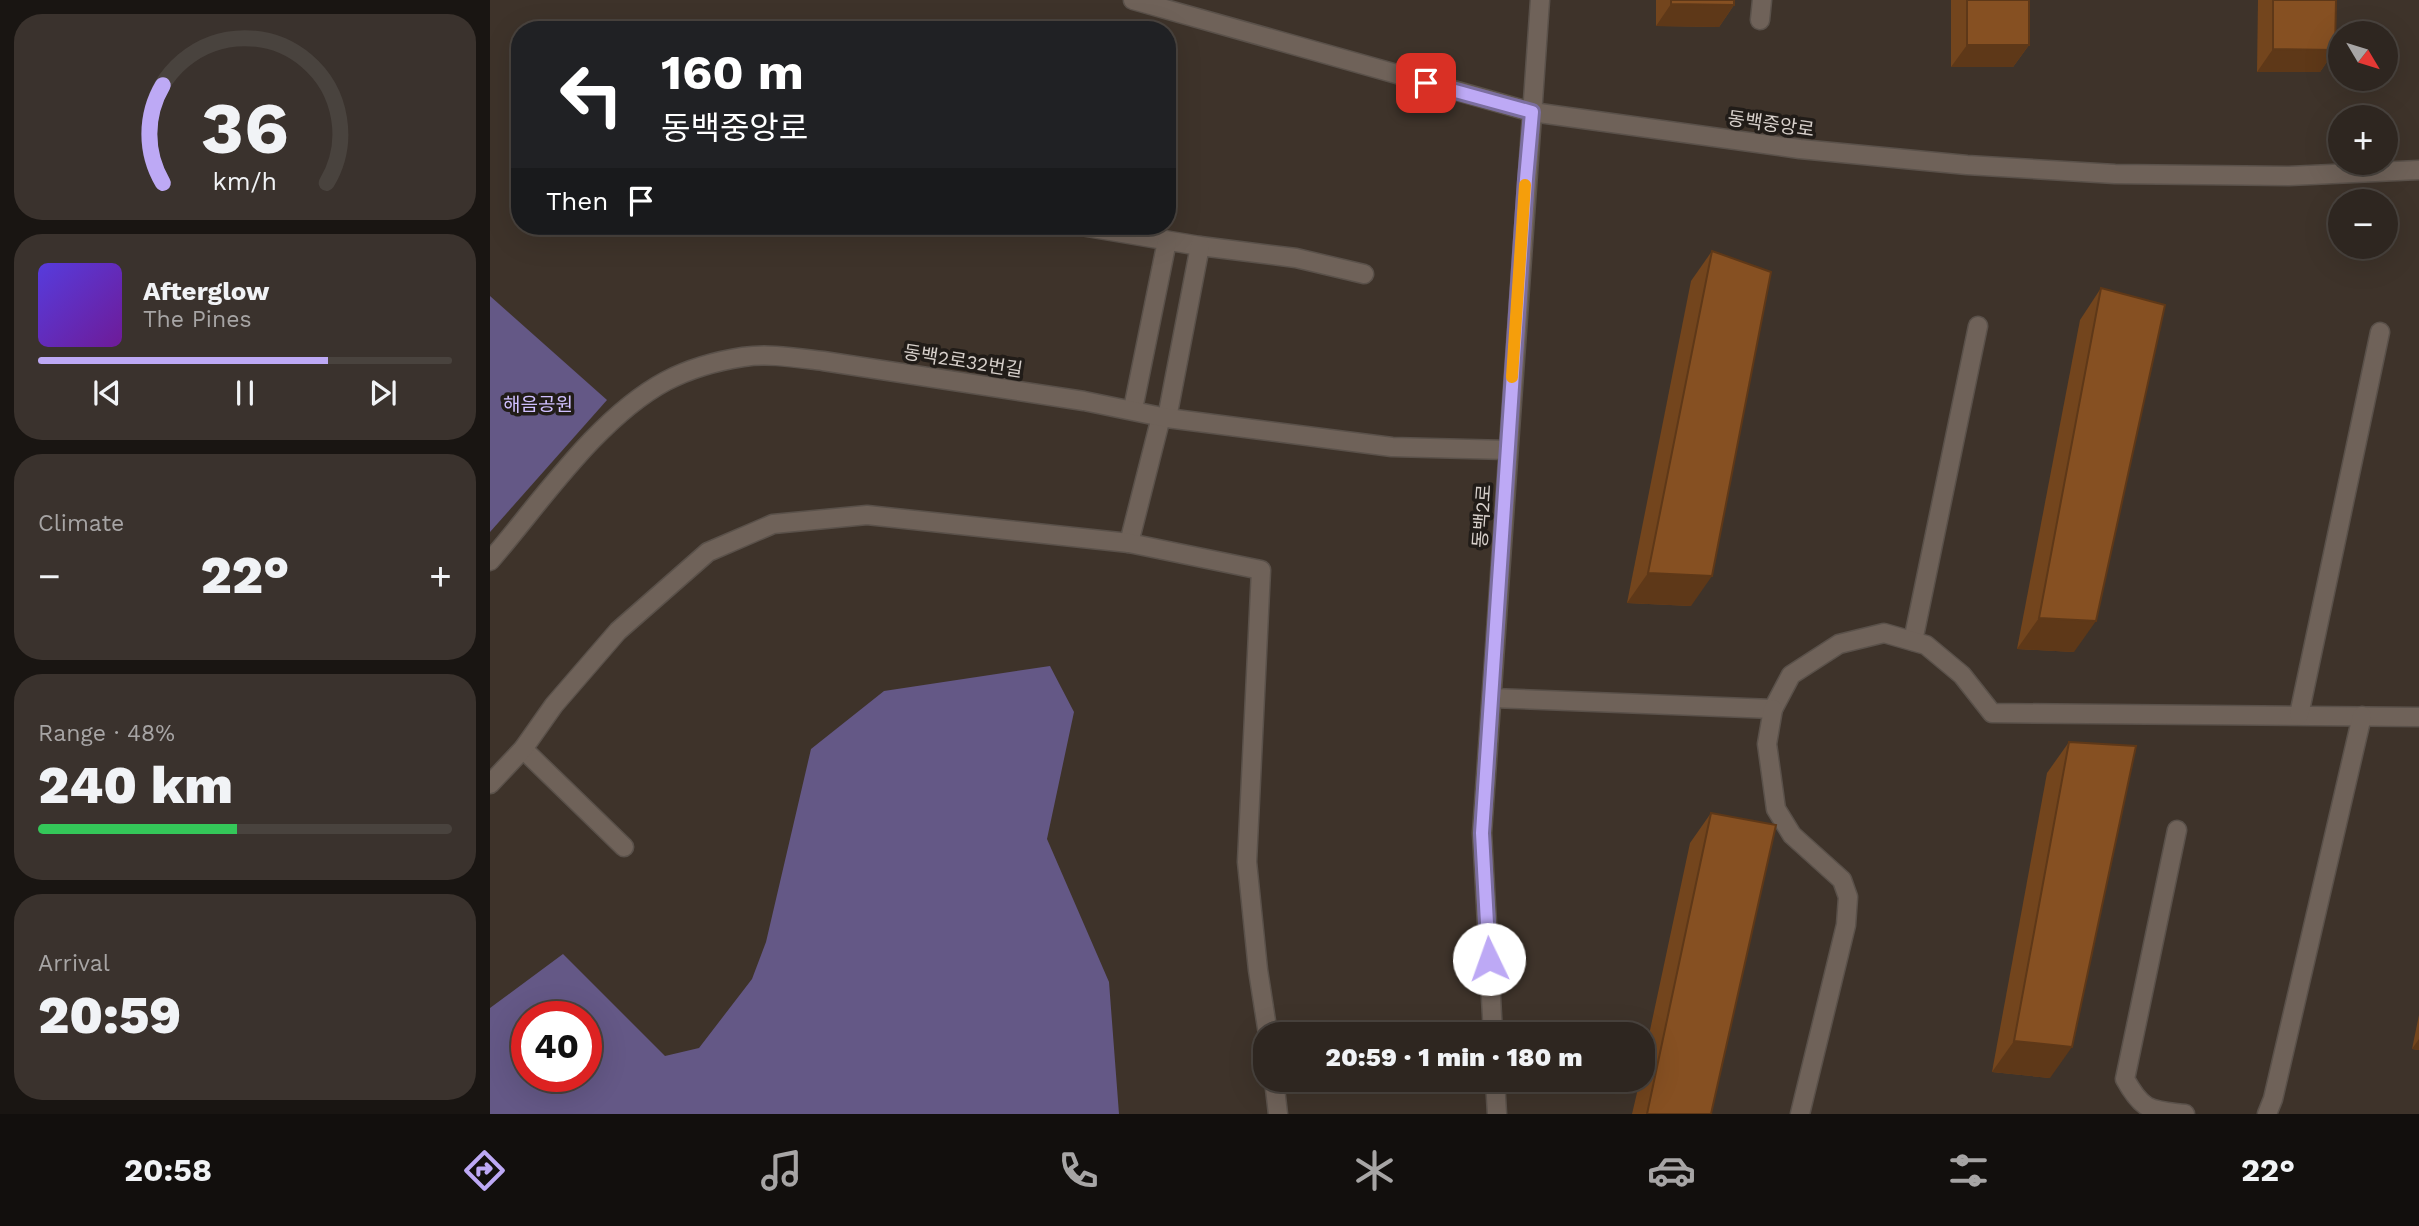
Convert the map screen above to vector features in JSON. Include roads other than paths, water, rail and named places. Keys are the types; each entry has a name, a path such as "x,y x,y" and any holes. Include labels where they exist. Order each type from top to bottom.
{"street":[{"name":"동백중앙로","path":"1133,0 1532,112 1840,154 2042,170 2202,176 2289,176 2419,170"},
{"name":"동백2로","path":"1492,1022 1482,833 1540,0"},
{"path":"1760,20 1762,0"},
{"path":"1133,235 1296,258 1364,274"},
{"path":"1133,409 1167,241"},
{"path":"1129,543 1164,417 1200,246"},
{"path":"1913,641 1978,326"},
{"path":"2299,715 2380,332"},
{"name":"동백2로32번길","path":"490,561 612,420 666,381 702,366 745,356 785,356 958,380 1133,409 1164,417 1392,447 1507,450"},
{"path":"490,784 523,748 554,705 618,631 708,552 773,524 867,515 1129,543 1261,570 1247,862 1266,1022"},
{"path":"1800,1114 1846,925 1848,897 1842,880 1792,835 1776,809 1767,744 1773,709 1791,675 1839,643 1884,633 1926,645 1962,675 1992,713 2419,718"},
{"path":"1492,698 1773,709"},
{"path":"2267,1114 2273,1099 2362,716"},
{"path":"523,748 624,846"},
{"path":"2177,831 2125,1079 2134,1095 2148,1110 2186,1114"},
{"path":"1275,1092 1278,1114"},
{"path":"1496,1092 1497,1114"}],"park label":[{"name":"해음공원","path":"538,404"}]}
